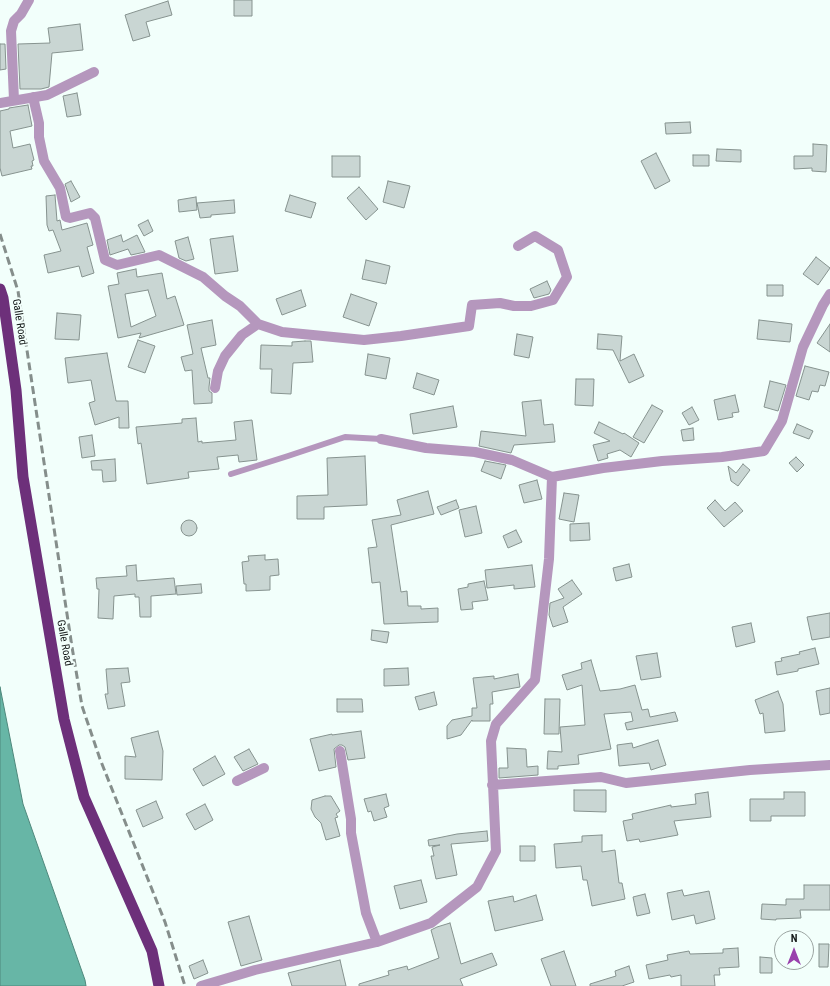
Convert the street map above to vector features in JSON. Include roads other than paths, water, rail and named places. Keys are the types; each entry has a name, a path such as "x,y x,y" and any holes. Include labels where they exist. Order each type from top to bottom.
{"highway":[{"name":"Galle Road","path":"0,289 3,298 16,390 23,477 64,719 84,797 152,950 159,986"}],"street":[{"path":"14,100 11,31 14,21 21,14 29,0"},
{"path":"0,103 47,95 94,72"},
{"path":"33,97 39,123 39,137 44,161 60,188 66,217 70,218 90,213 95,218 105,260 117,265 159,255 203,277 225,296 240,306 258,324 282,332 364,340 469,326 472,305 500,303 514,306 531,306 553,300 567,277 558,250 536,236 518,246"},
{"path":"381,439 426,448 475,452 512,460 552,477 632,464 722,457 764,451 782,421 803,347 823,305 830,294"},
{"path":"215,388 218,371 225,356 242,335 258,324"},
{"path":"201,986 255,970 377,942 431,923 477,888 496,850 491,741 496,724 535,680 549,559 552,477"},
{"path":"340,751 351,819 351,834 366,913 377,942"},
{"path":"492,785 601,777 626,783 750,770 830,765"},
{"path":"236,781 264,768"}],"lane":[{"path":"232,474 345,437 381,439"}],"railway":[{"path":"0,234 18,291 82,706 100,759 165,922 185,986"}]}
